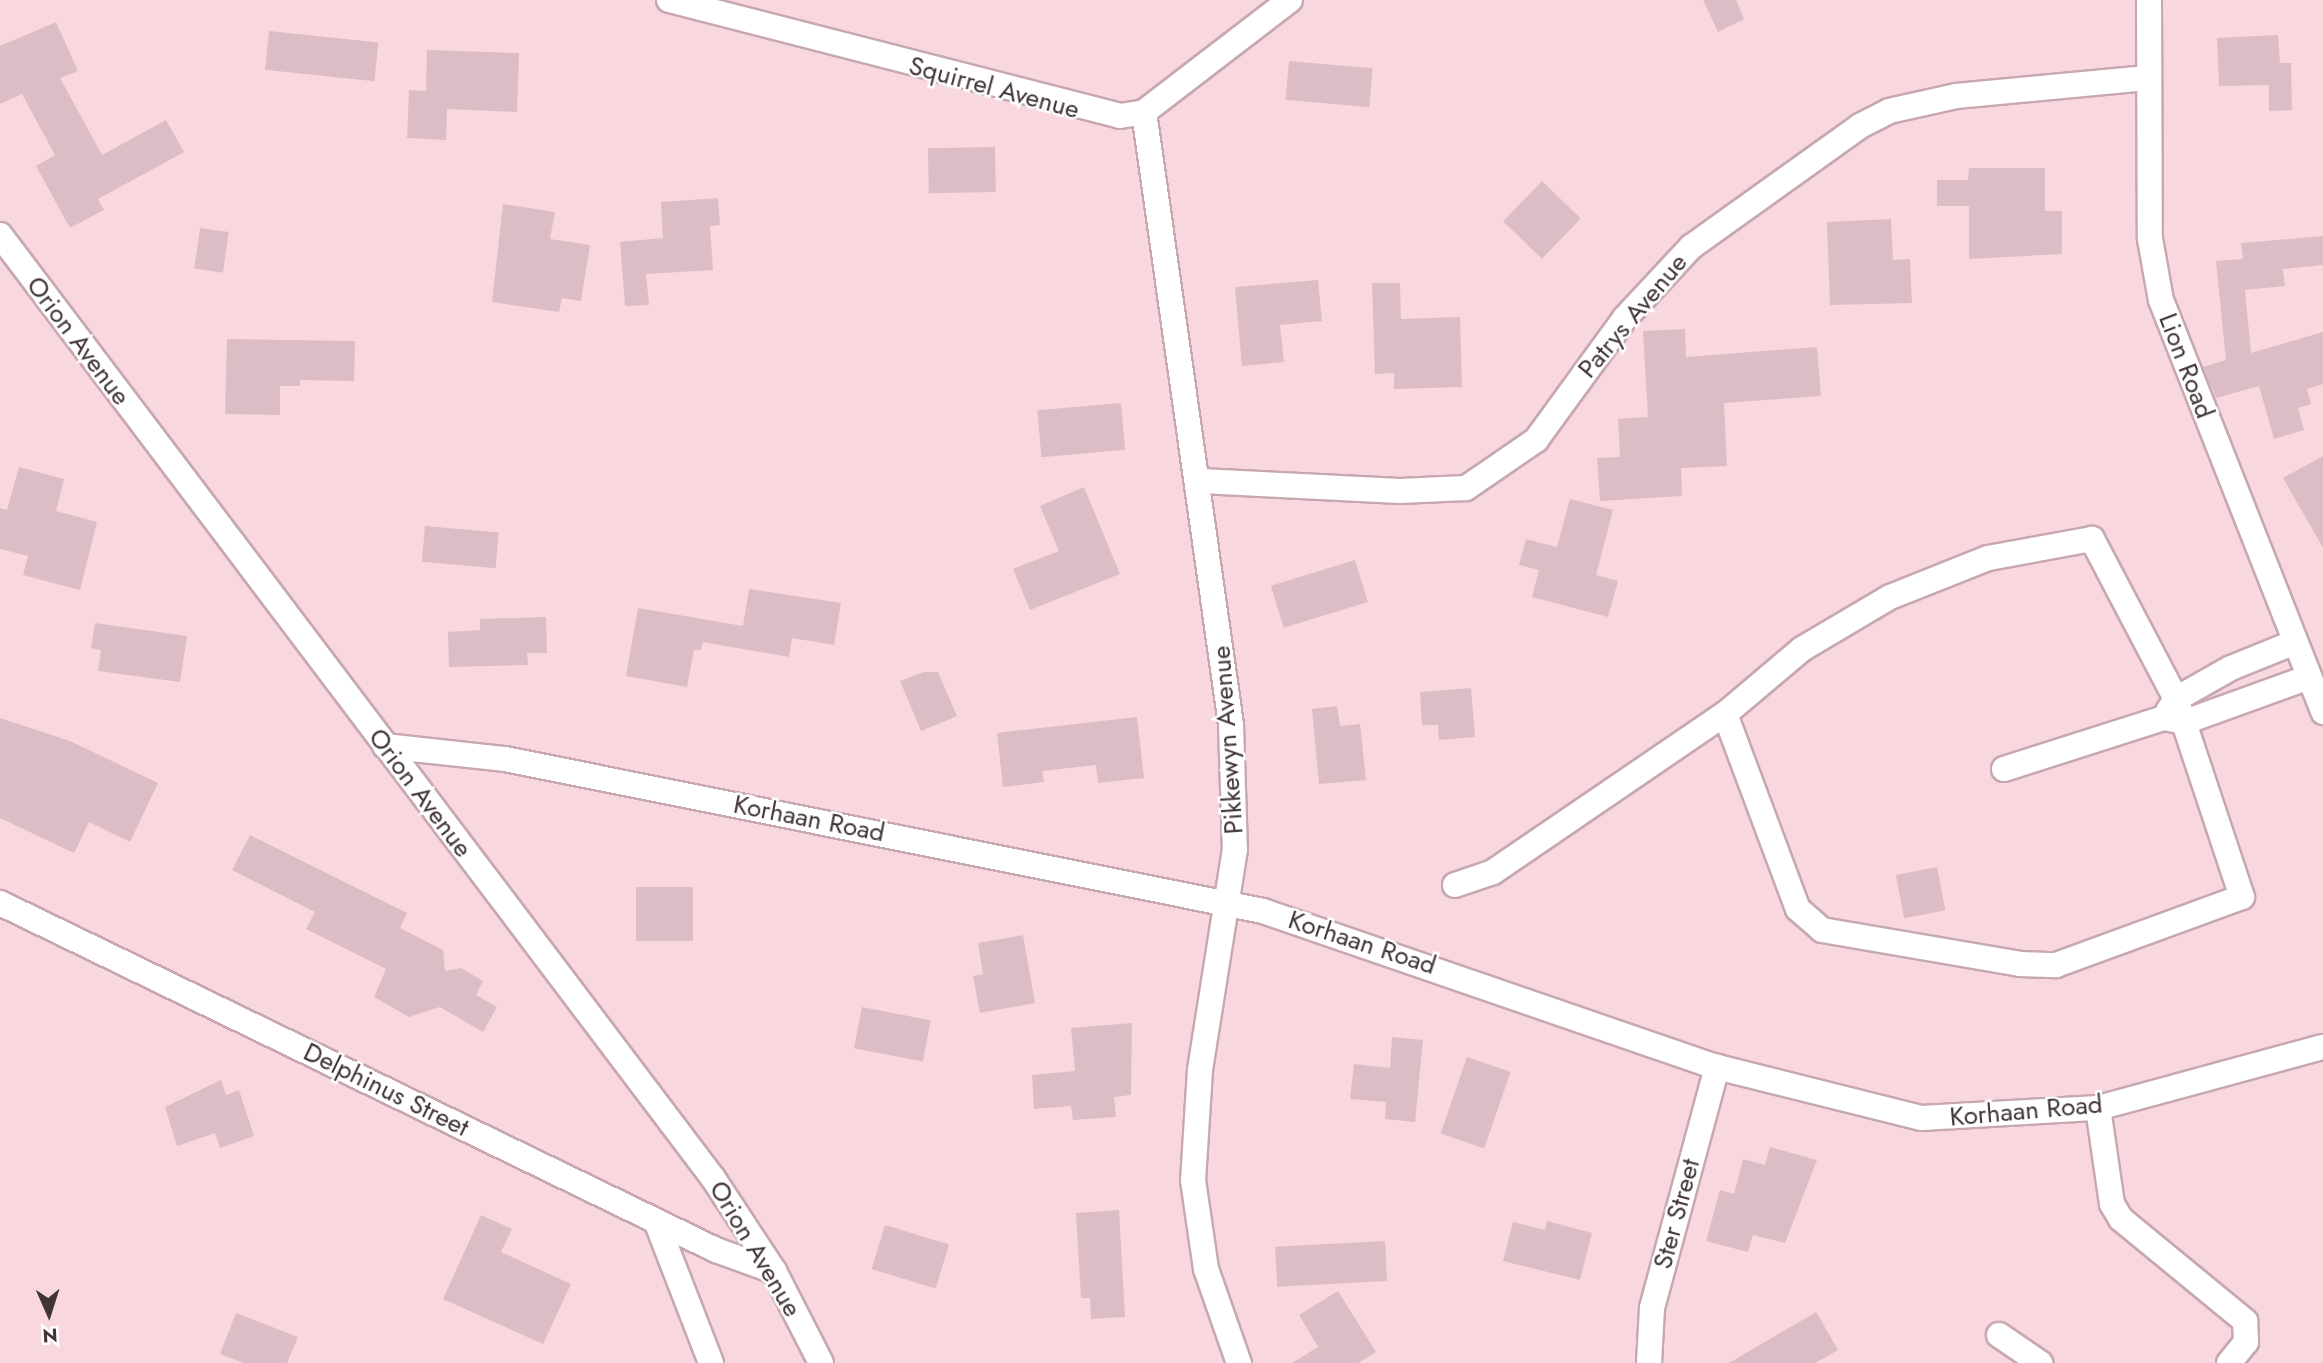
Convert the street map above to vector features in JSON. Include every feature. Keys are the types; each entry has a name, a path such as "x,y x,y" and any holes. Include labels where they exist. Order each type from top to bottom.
{"street":[{"name":"Squirrel Avenue","path":"669,0 1089,113 1144,112"},
{"path":"1144,112 1290,0"},
{"name":"Lion Road","path":"2149,0 2147,78 2150,239 2161,300 2323,712"},
{"name":"Patrys Avenue","path":"1201,481 1400,491 1466,488 1536,440 1625,318 1691,247 1860,126 1889,111 1956,96 2147,78"},
{"name":"Pikkewyn Avenue","path":"1144,112 1201,481 1234,778 1236,849 1200,1070 1193,1180 1206,1269 1239,1363"},
{"name":"Orion Avenue","path":"0,235 713,1178 774,1271 821,1363"},
{"path":"1455,885 1493,872 1725,714 1802,649 1890,597 1988,558 2085,537 2100,546 2175,713 2242,897 2075,961 2042,966 1822,930 1808,922 1725,714"},
{"path":"2175,713 2295,642"},
{"path":"2004,769 2175,713 2309,677"},
{"name":"Korhaan Road","path":"385,746 505,759 1227,903 1338,933 1717,1067 1922,1118 2098,1108 2323,1047"},
{"name":"Delphinus Street","path":"0,903 656,1221 774,1271"},
{"name":"Ster Street","path":"1650,1363 1652,1308 1717,1067"},
{"path":"2098,1108 2112,1204 2121,1219 2245,1321 2246,1342 2229,1363"},
{"path":"656,1221 711,1363"},
{"path":"1999,1335 2040,1363"}],"building":[{"path":"1703,0 1736,0 1744,19 1718,32"},
{"path":"56,22 78,71 60,78 102,155 166,120 184,152 98,199 104,210 70,228 36,166 55,155 22,94 0,104 0,46"},
{"path":"269,31 378,42 374,81 265,70"},
{"path":"2278,35 2280,63 2291,63 2292,110 2269,111 2269,85 2219,86 2217,38"},
{"path":"427,50 519,53 517,112 447,109 446,140 407,138 409,90 426,91"},
{"path":"1289,61 1373,68 1369,107 1286,100"},
{"path":"995,147 996,192 929,193 928,148"},
{"path":"1969,168 2045,168 2045,211 2062,211 2062,254 1969,259 1969,206 1937,206 1937,180 1968,180"},
{"path":"1542,181 1581,219 1542,259 1503,221"},
{"path":"718,198 720,225 710,226 713,270 646,274 649,305 625,306 620,242 663,238 661,202"},
{"path":"503,204 555,212 550,239 590,245 581,301 562,298 559,312 492,302"},
{"path":"1891,219 1893,260 1910,259 1912,303 1830,305 1827,222"},
{"path":"200,228 229,232 223,273 194,269"},
{"path":"2323,236 2323,265 2283,269 2285,286 2245,290 2251,353 2323,332 2323,384 2307,389 2311,404 2298,408 2304,430 2274,439 2259,386 2216,398 2203,367 2226,360 2216,261 2243,259 2241,243"},
{"path":"1318,280 1322,321 1280,325 1284,362 1242,366 1235,287"},
{"path":"1372,283 1400,283 1401,319 1460,317 1462,387 1394,389 1394,373 1375,374"},
{"path":"1685,329 1686,357 1817,347 1821,396 1724,403 1727,466 1681,468 1682,496 1600,501 1597,458 1620,457 1618,419 1648,417 1643,331"},
{"path":"227,339 355,341 354,381 300,380 300,386 280,386 280,415 225,414"},
{"path":"1121,403 1125,450 1041,457 1037,410"},
{"path":"2323,456 2323,548 2283,478"},
{"path":"19,467 64,479 56,511 97,522 80,590 23,575 28,556 0,549 0,508 7,510"},
{"path":"1084,487 1120,574 1030,610 1013,569 1059,551 1040,506"},
{"path":"1570,499 1613,510 1596,575 1618,581 1608,617 1532,597 1539,570 1519,565 1526,539 1557,547"},
{"path":"425,526 499,532 496,568 422,562"},
{"path":"1355,560 1368,602 1284,628 1271,586"},
{"path":"749,589 841,603 834,645 792,638 789,657 703,642 701,650 694,650 687,687 626,676 638,608 743,626"},
{"path":"546,617 547,653 527,653 528,665 449,667 448,632 480,630 480,619"},
{"path":"95,623 187,636 180,682 98,671 101,650 91,648"},
{"path":"924,672 938,672 957,716 921,731 900,681"},
{"path":"1471,688 1475,737 1439,740 1438,725 1422,725 1420,692"},
{"path":"1337,706 1340,726 1360,724 1366,780 1319,784 1312,709"},
{"path":"1137,717 1144,778 1098,783 1096,765 1042,771 1044,782 1003,787 997,733"},
{"path":"0,718 70,741 158,783 130,842 89,822 74,853 0,818"},
{"path":"250,835 407,913 400,928 443,950 445,971 461,968 483,981 476,995 497,1007 483,1032 440,1007 409,1017 374,997 386,969 306,929 315,912 232,870"},
{"path":"1937,867 1945,910 1904,918 1896,875"},
{"path":"636,887 693,887 693,941 636,941"},
{"path":"1023,935 1035,1003 980,1013 973,976 983,974 978,943"},
{"path":"862,1007 931,1020 923,1062 854,1048"},
{"path":"1132,1023 1131,1095 1114,1097 1116,1117 1073,1120 1071,1106 1034,1109 1032,1075 1075,1071 1071,1028"},
{"path":"1392,1037 1423,1040 1415,1122 1385,1119 1386,1102 1350,1099 1354,1064 1390,1068"},
{"path":"1467,1057 1510,1072 1484,1149 1441,1134"},
{"path":"221,1080 226,1095 239,1090 254,1136 220,1148 215,1133 177,1146 165,1107"},
{"path":"1770,1147 1817,1160 1785,1243 1753,1235 1748,1252 1706,1241 1720,1190 1734,1194 1743,1159 1765,1165"},
{"path":"1119,1210 1125,1317 1091,1319 1090,1298 1081,1298 1076,1213"},
{"path":"481,1215 512,1229 501,1252 571,1284 543,1344 443,1299"},
{"path":"1547,1221 1592,1233 1580,1280 1503,1261 1513,1222 1545,1230"},
{"path":"885,1225 949,1245 936,1289 872,1269"},
{"path":"1385,1241 1387,1281 1277,1287 1275,1247"},
{"path":"1338,1291 1376,1352 1358,1363 1292,1363 1318,1347 1299,1315"},
{"path":"1816,1312 1838,1350 1815,1363 1729,1363"},
{"path":"236,1313 298,1337 287,1363 244,1363 220,1354"}]}
